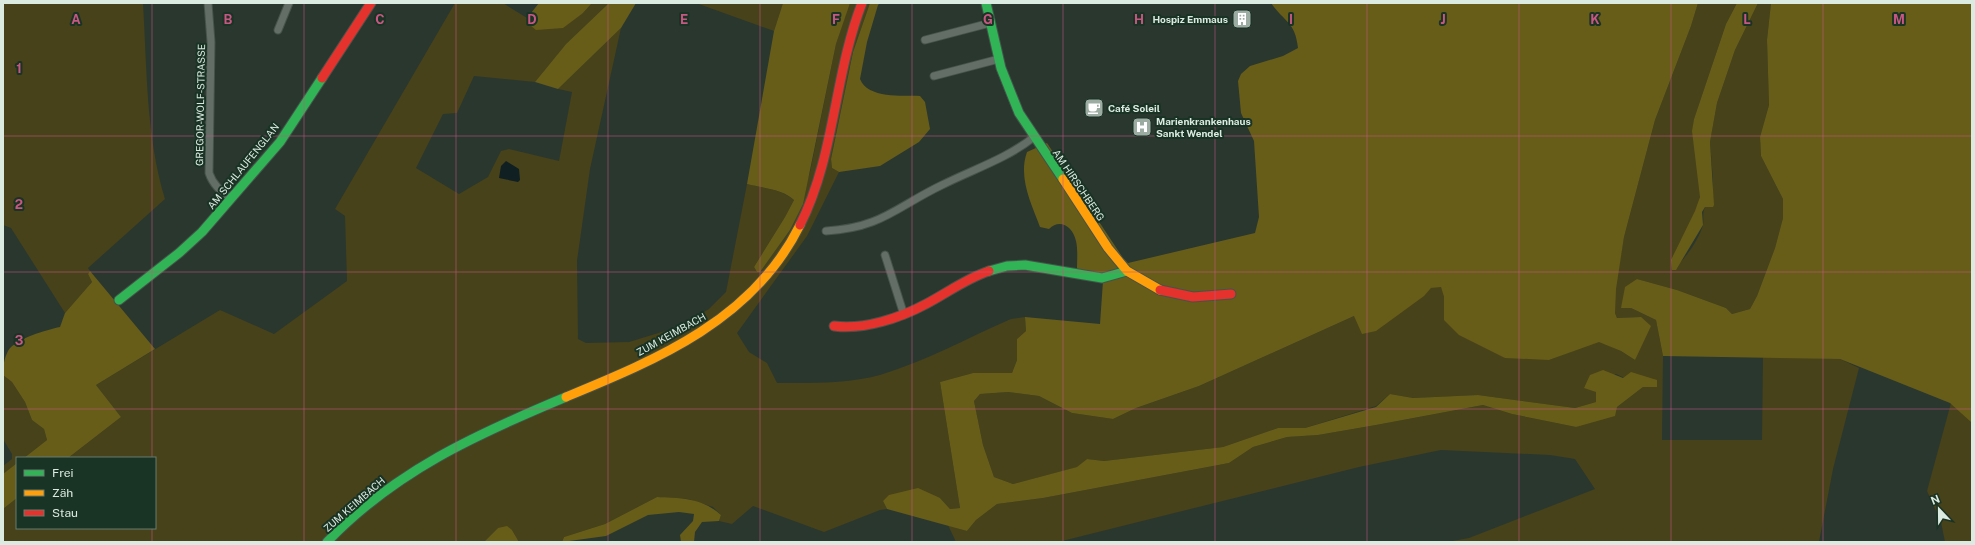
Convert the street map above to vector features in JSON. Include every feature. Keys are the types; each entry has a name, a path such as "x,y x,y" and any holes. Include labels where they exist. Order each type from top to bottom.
{"street":[{"name":"GREGOR-WOLF-STRASSE","path":"208,3 211,42 209,173 216,187 230,198"},
{"path":"278,30 289,3"},
{"name":"AM SCHLAUFENGLAN","path":"119,300 179,253 202,232 280,142 372,3"},
{"name":"ZUM KEIMBACH","path":"327,542 378,495 410,472 470,438 652,359 707,328 736,306 769,274 790,244 810,203 830,131 847,46 862,3"},
{"name":"AM HIRSCHBERG","path":"986,3 999,59 1017,107 1034,137 1108,248 1127,271 1161,291 1193,297 1231,294"},
{"path":"925,40 990,23"},
{"path":"934,76 999,59"},
{"path":"826,231 859,227 887,217 902,204 1000,160 1018,150 1034,137"},
{"path":"885,255 904,314"},
{"path":"834,326 848,328 874,324 904,314 977,275 1007,266 1025,265 1102,278 1127,271"}],"shaded area":[{"path":"3,3 143,3 148,102 154,151 165,199 88,268 90,271 88,274 92,282 65,313 11,228 3,225"},
{"path":"455,3 503,3 527,18 530,25 583,13 592,3 609,3 566,44 535,82 474,76 457,113 443,114 416,168 459,194 488,177 501,151 509,149 559,161 572,92 558,89 621,28 590,169 577,261 578,339 586,343 629,342 678,327 709,309 726,292 747,184 784,193 794,200 754,267 757,272 760,272 790,230 810,172 836,44 848,7 850,3 870,3 853,52 831,159 832,168 839,172 807,236 737,333 749,352 767,363 777,383 803,383 855,380 880,375 914,363 1011,319 1025,317 1026,331 1017,339 1017,360 1012,373 973,373 940,382 960,508 950,509 940,498 883,501 887,509 880,510 824,532 753,506 732,524 719,521 721,515 713,507 688,499 657,497 605,524 564,537 562,542 519,542 512,530 498,528 484,542 3,542 3,509 16,499 16,529 156,529 156,457 69,457 121,417 96,385 220,310 274,334 347,281 345,216 335,209"},
{"path":"539,3 592,3 583,13 563,28 536,30 530,25 527,18"},
{"path":"609,3 636,3 621,28 558,89 535,82 566,44"},
{"path":"696,3 783,3 774,31"},
{"path":"783,3 850,3 836,44 803,204 790,230 760,272 757,272 754,267 794,200 784,193 747,184 774,31"},
{"path":"870,3 880,3 878,5 867,42 860,79 870,90 878,93 886,95 920,96 925,102 930,129 919,142 880,166 839,172 832,168 831,159 853,52"},
{"path":"1271,3 1698,3 1691,26 1655,120 1624,237 1616,289 1615,313 1617,318 1641,317 1651,326 1635,360 1621,351 1599,342 1549,360 1505,358 1459,335 1444,320 1444,297 1441,287 1431,288 1424,296 1376,331 1362,334 1354,316 1199,386 1136,408 1113,419 1072,413 1039,396 1008,392 980,394 974,401 983,445 994,477 1013,484 1077,467 1087,459 1104,461 1223,447 1278,428 1305,428 1376,407 1390,394 1413,398 1478,395 1575,408 1596,402 1596,392 1584,388 1590,375 1603,370 1623,378 1631,372 1657,380 1657,387 1643,387 1617,407 1615,416 1576,427 1512,414 1483,405 1318,435 1287,437 1253,447 1229,463 1043,498 997,504 976,520 967,531 887,509 883,501 889,495 918,488 940,498 950,509 960,508 940,382 973,373 1012,373 1017,360 1017,339 1026,331 1025,317 1100,324 1103,281 1077,270 1077,244 1069,228 1062,224 1057,224 1049,229 1040,227 1025,180 1024,171 1027,152 1047,143 1123,258 1128,263 1255,233 1259,217 1254,141 1241,113 1238,81 1241,74 1250,66 1283,56 1298,48 1297,39 1292,27"},
{"path":"1698,3 1737,3 1726,24 1694,119 1693,129 1700,196 1695,215 1676,251 1672,270 1686,256 1698,237 1703,225 1705,207 1713,207 1713,180 1710,142 1717,103 1735,50 1758,3 1771,3 1767,40 1769,105 1760,137 1761,156 1783,199 1783,218 1775,248 1757,296 1750,309 1732,314 1726,308 1677,290 1637,279 1621,308 1631,308 1656,320 1663,356 1662,440 1762,440 1763,356 1840,359 1859,368 1833,469 1819,542 1447,542 1469,538 1595,489 1575,459 1550,455 1441,450 1359,467 1058,542 956,542 948,525 967,531 976,520 997,504 1043,498 1229,463 1253,447 1287,437 1318,435 1483,405 1512,414 1576,427 1617,407 1643,387 1616,374 1584,387 1597,392 1596,402 1575,408 1478,395 1413,398 1390,394 1376,406 1305,428 1278,428 1223,447 1104,461 1087,459 1078,467 1013,484 994,477 983,445 974,401 980,394 1008,392 1039,396 1072,413 1113,419 1136,408 1199,386 1354,316 1412,304 1431,288 1441,286 1444,297 1445,320 1549,360 1599,341 1621,351 1635,360 1641,317 1617,318 1615,313 1615,289 1624,237 1655,120 1691,26"},
{"path":"1737,3 1758,3 1735,50 1717,103 1710,142 1714,205 1713,207 1705,207 1702,212 1703,225 1676,270 1672,270 1671,260 1695,211 1700,197 1692,131 1694,119 1726,24"},
{"path":"1771,3 1972,3 1972,423 1950,403 1840,359 1663,356 1656,320 1631,308 1621,308 1625,287 1637,279 1677,290 1726,308 1732,314 1750,309 1757,296 1775,248 1783,218 1783,199 1761,156 1760,137 1769,105 1767,40"},
{"path":"506,161 519,169 520,180 518,182 499,178 501,166"},
{"path":"90,271 155,349 96,385 121,417 69,457 25,457 47,440 44,429 32,420 25,402 12,382 3,375 8,351 12,346 25,338 60,327 65,313 92,282 88,274"},
{"path":"3,375 12,382 25,402 32,420 44,429 47,440 25,457 16,457 16,464 3,474 3,466 12,459 12,454 3,439"},
{"path":"1951,403 1972,423 1972,542 1945,542 1941,522 1927,491"},
{"path":"16,464 16,499 3,509 3,474"},
{"path":"657,497 691,500 707,505 721,515 719,521 702,522 695,532 694,542 681,542 680,535 693,521 694,514 679,512 648,515 606,536 562,542 564,537 605,524"},
{"path":"507,526 512,530 519,542 484,542 498,528"}],"traffic: fast":[{"path":"986,3 1001,68 1019,113 1063,179"},
{"path":"119,300 179,253 202,232 280,142 322,78"},
{"path":"989,271 1007,266 1025,265 1102,278 1127,271"},
{"path":"327,542 353,517 409,475 469,440 566,397"}],"traffic: slow":[{"path":"1063,179 1108,248 1127,271 1160,290"},
{"path":"566,397 601,383 668,351 700,332 730,311 757,287 780,258 800,225"}],"traffic: jam":[{"path":"322,78 371,3"},
{"path":"800,225 812,199 821,171 845,58 862,3"},
{"path":"834,326 846,327 882,322 905,314 989,271"},
{"path":"1160,290 1193,297 1231,294"}],"place":[{"name":"Hospiz Emmaus","path":"1242,19"},
{"name":"Café Soleil","path":"1094,108"},
{"name":"Marienkrankenhaus Sankt Wendel","path":"1142,127"}]}
